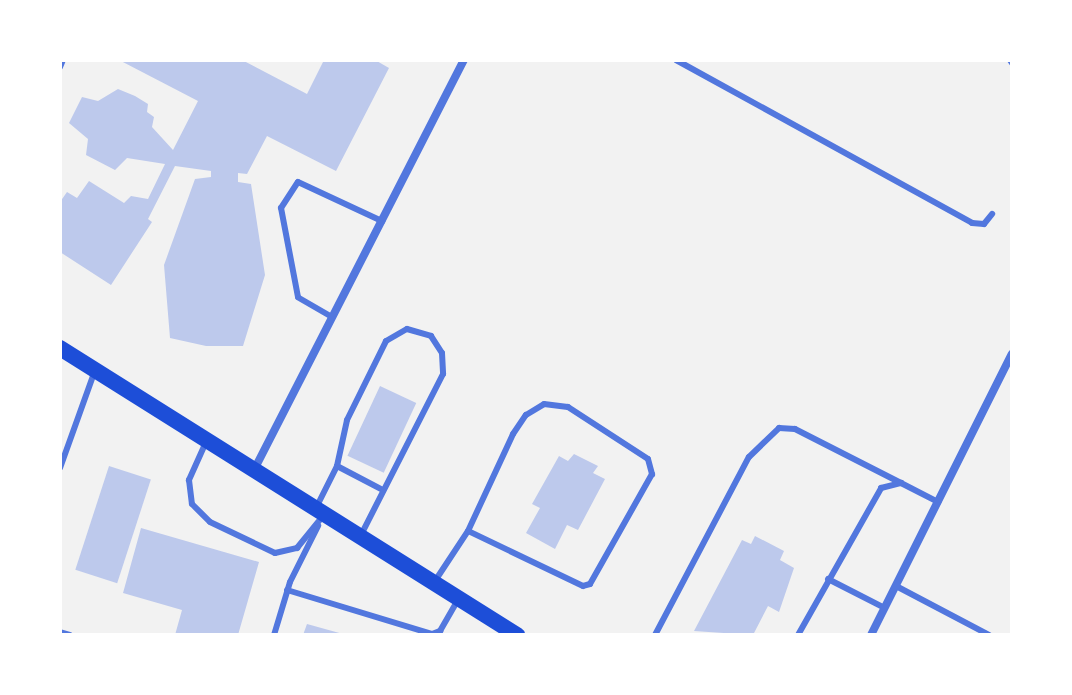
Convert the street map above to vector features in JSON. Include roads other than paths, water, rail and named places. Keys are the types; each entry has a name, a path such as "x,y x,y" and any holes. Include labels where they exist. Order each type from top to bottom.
{"main road":[{"path":"60,348 517,635"}],"street":[{"path":"253,472 464,60"},
{"path":"871,635 1012,354"}],"lane":[{"path":"60,67 63,60"},
{"path":"676,60 972,223 984,224 992,214"},
{"path":"332,317 298,297 281,208 298,182 382,221"},
{"path":"274,635 287,590 337,466 347,420 386,341 407,329 419,330 439,344 443,374 359,538"},
{"path":"60,468 95,370"},
{"path":"433,584 468,531 513,434 526,415 544,404 568,407 648,459 652,474 590,584 583,586 468,531"},
{"path":"655,635 762,440 779,428 795,429 938,502"},
{"path":"60,433 70,439"},
{"path":"206,442 189,480 192,504 210,522 275,553 297,548 319,513"},
{"path":"337,466 383,490"},
{"path":"798,635 873,496 891,483 901,483"},
{"path":"828,579 885,608"},
{"path":"896,586 989,635"},
{"path":"287,590 432,634 440,631 458,600"},
{"path":"60,632 70,635"}]}
